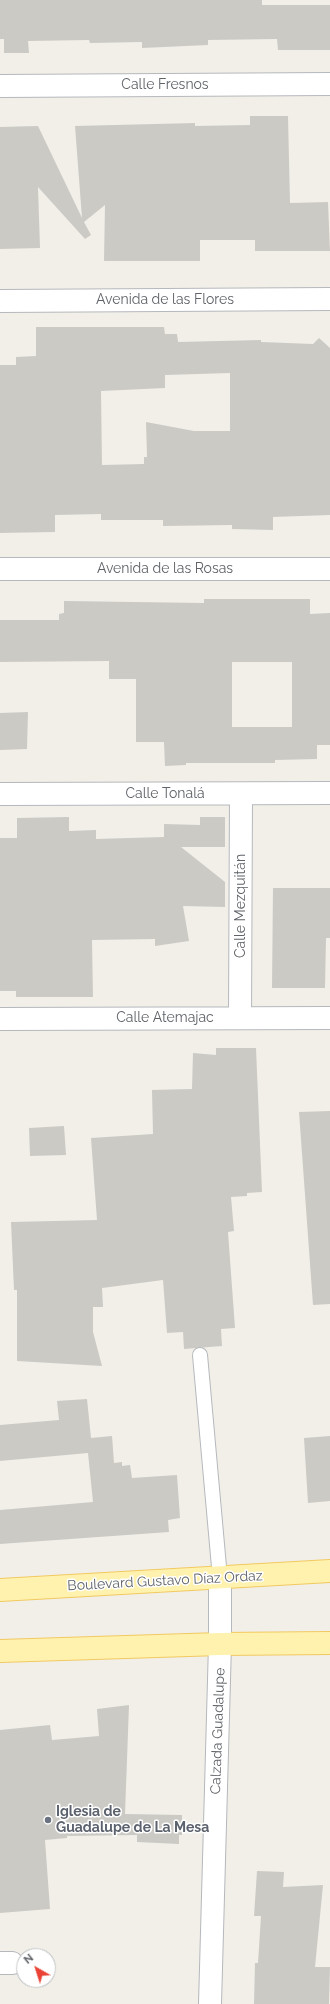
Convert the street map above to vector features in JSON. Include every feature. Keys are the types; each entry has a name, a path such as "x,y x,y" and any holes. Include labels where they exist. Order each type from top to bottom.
{"main road":[{"name":"Boulevard Gustavo Díaz Ordaz","path":"0,1590 330,1572"},
{"path":"0,1652 220,1644 330,1643"}],"street":[{"name":"Calle Fresnos","path":"0,86 330,84"},
{"name":"Avenida de las Flores","path":"0,301 330,299"},
{"name":"Avenida de las Rosas","path":"0,569 330,570"},
{"name":"Calle Tonalá","path":"0,794 330,793"},
{"name":"Calle Mezquitán","path":"240,1018 241,794"},
{"name":"Calle Atemajac","path":"0,1019 330,1018"},
{"name":"Calzada Guadalupe","path":"210,2004 220,1644 220,1578"}],"lane":[{"path":"200,1355 220,1578"}],"building":[{"path":"0,0 262,0 262,5 330,5 330,50 278,50 277,39 208,40 208,45 142,48 142,42 90,43 89,40 28,41 29,53 4,53 4,39 0,39"},
{"path":"250,116 288,116 290,203 328,202 330,251 255,251 255,240 200,240 200,261 104,261 105,205 84,222 91,235 85,239 38,187 40,248 0,249 0,127 38,126 82,218 75,126 195,123 195,126 250,125"},
{"path":"36,327 164,327 165,334 177,334 178,342 261,340 261,342 313,344 319,338 330,348 330,515 273,517 273,530 232,529 232,525 163,526 163,520 101,520 101,514 55,515 55,532 0,533 0,365 16,365 16,357 36,356","holes":["230,373 230,431 194,431 146,422 147,457 144,457 144,464 102,465 101,391 165,388 165,375"]},
{"path":"204,599 310,599 310,614 330,613 330,745 317,745 317,759 275,760 275,763 186,763 186,765 165,766 164,742 136,742 136,679 109,679 109,661 0,662 0,620 59,620 59,614 64,613 64,601 204,603","holes":["232,662 292,662 292,727 232,727"]},
{"path":"28,712 27,749 0,750 0,713"},
{"path":"69,817 69,831 96,830 96,839 164,837 164,824 200,825 200,817 225,817 225,847 181,847 225,882 225,907 183,906 189,941 155,946 155,939 92,940 93,997 16,997 16,991 0,991 0,838 17,838 17,818"},
{"path":"273,888 330,888 330,938 326,938 325,988 272,988"},
{"path":"216,1048 256,1048 262,1192 247,1193 247,1196 231,1197 234,1231 228,1232 235,1328 221,1329 222,1346 184,1349 183,1332 167,1333 163,1280 102,1288 103,1307 93,1307 93,1332 102,1366 17,1361 17,1290 14,1290 11,1222 97,1220 91,1138 153,1134 152,1090 192,1089 193,1053 216,1055"},
{"path":"330,1111 330,1304 313,1305 299,1112"},
{"path":"64,1126 66,1155 30,1156 29,1128"},
{"path":"87,1399 91,1438 112,1436 114,1463 122,1462 122,1466 130,1465 132,1478 177,1475 180,1518 168,1520 169,1532 0,1544 0,1510 93,1502 88,1453 0,1461 0,1425 59,1420 57,1401"},
{"path":"330,1436 330,1501 308,1503 304,1438"},
{"name":"Iglesia de Guadalupe de La Mesa","path":"129,1705 125,1814 182,1815 182,1835 179,1835 179,1844 137,1842 137,1835 67,1836 67,1838 45,1840 50,1909 0,1913 0,1730 50,1725 52,1740 99,1736 97,1709"},
{"path":"257,1871 284,1872 283,1887 323,1885 315,1967 330,1967 329,2004 254,2004 255,1963 258,1963 261,1916 254,1916"}],"place":[{"name":"Iglesia de Guadalupe de La Mesa","path":"48,1820"}]}
